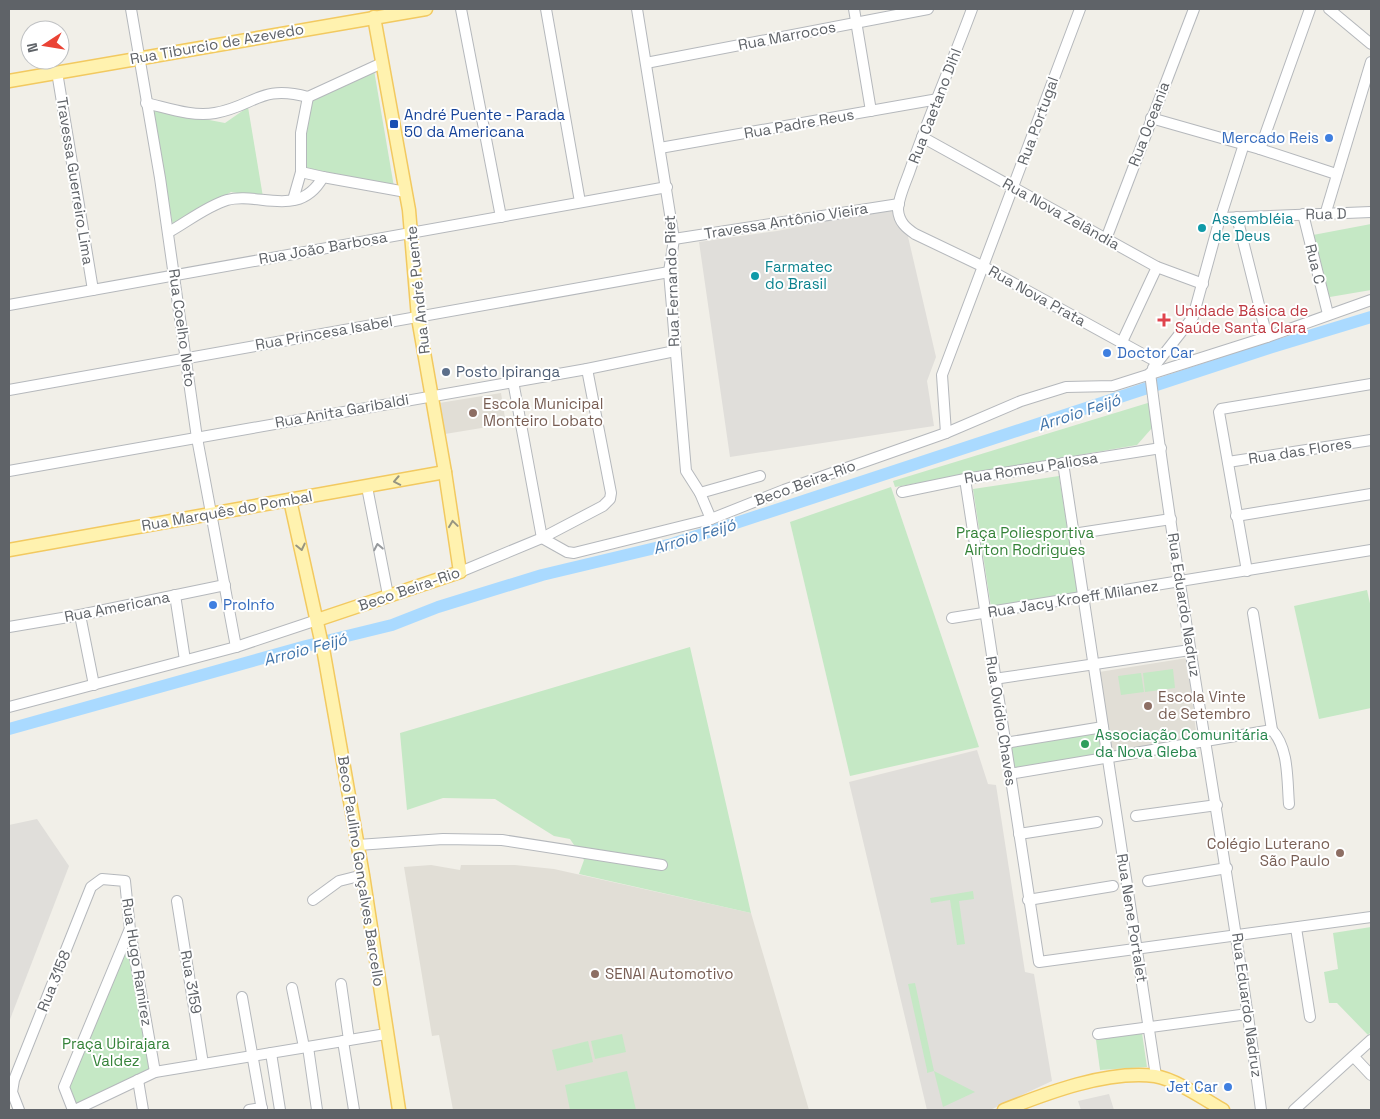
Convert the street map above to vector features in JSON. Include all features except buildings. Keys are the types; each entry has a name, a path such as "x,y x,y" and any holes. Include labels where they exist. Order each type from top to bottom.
{"main road":[{"name":"Rua Tiburcio de Azevedo","path":"9,81 374,13 426,9"},
{"name":"Rua André Puente","path":"374,13 406,192 412,231 418,318 445,472 460,572"},
{"name":"Rua Marquês do Pombal","path":"9,550 445,472"},
{"name":"Beco Paulino Gonçalves Barcello","path":"290,500 324,654 363,875 399,1110"},
{"name":"Beco Beira-Rio","path":"317,620 460,572"},
{"path":"1004,1110 1088,1082 1124,1077 1156,1076 1192,1092 1223,1110"}],"street":[{"name":"Rua Coelho Neto","path":"131,9 169,232 197,438 236,647"},
{"path":"461,9 501,217"},
{"path":"546,9 580,202"},
{"name":"Rua Fernando Riet","path":"637,9 674,239 669,272 686,471 700,493 711,519"},
{"path":"854,9 871,111"},
{"name":"Rua Marrocos","path":"646,62 928,9"},
{"name":"Rua Caetano Dihl","path":"899,204 922,137 972,9"},
{"name":"Rua Portugal","path":"946,433 942,375 1080,9"},
{"name":"Rua Oceania","path":"1106,240 1194,9"},
{"path":"1260,148 1310,9"},
{"path":"1329,9 1371,44"},
{"path":"1325,215 1371,62"},
{"path":"146,103 200,114 223,111 271,92 288,91 308,97 382,63"},
{"name":"Travessa Guerreiro Lima","path":"57,72 93,290"},
{"path":"293,200 301,172 301,133 308,97"},
{"name":"Rua Padre Reus","path":"660,148 938,99"},
{"path":"1151,118 1260,148 1336,174"},
{"name":"Rua Nova Zelândia","path":"922,137 1157,267 1204,284"},
{"path":"1150,375 1157,362 1193,317 1244,144"},
{"path":"301,172 406,192"},
{"path":"169,232 229,199 278,203 293,200 308,192 323,177"},
{"name":"Rua João Barbosa","path":"9,302 93,290 412,231 667,187"},
{"name":"Rua Nova Prata","path":"899,204 901,220 906,228 915,234 984,267 1157,362"},
{"name":"Travessa Antônio Vieira","path":"674,239 899,204"},
{"name":"Rua D","path":"1221,218 1371,212"},
{"name":"Rua C","path":"1303,214 1328,314"},
{"path":"1237,217 1266,337"},
{"path":"1122,342 1157,267"},
{"name":"Rua Princesa Isabel","path":"9,390 185,357 418,318 669,272"},
{"name":"Beco Beira-Rio","path":"460,572 542,538 567,552 574,553 711,519 784,490 946,433 1021,401 1066,387 1113,386 1266,337 1371,300"},
{"name":"Rua Anita Garibaldi","path":"9,471 431,395 587,369 675,351"},
{"path":"512,381 542,538 604,506 610,500 611,493 587,369"},
{"name":"Rua Eduardo Nadruz","path":"1150,375 1190,650 1227,868 1260,1108"},
{"path":"1247,572 1236,516 1220,412 1221,408 1371,384"},
{"name":"Rua das Flores","path":"1228,462 1371,440"},
{"name":"Rua Romeu Paliosa","path":"902,492 965,479 1160,448"},
{"name":"Rua Nene Portalet","path":"1063,463 1156,1076"},
{"path":"700,493 760,476"},
{"name":"Rua Ovídio Chaves","path":"965,479 1028,900 1040,962 1137,950"},
{"path":"367,487 388,595"},
{"path":"1236,516 1371,494"},
{"path":"1073,534 1171,519"},
{"name":"Rua Jacy Kroeff Milanez","path":"952,618 1247,572 1371,550"},
{"name":"Rua Americana","path":"9,627 80,615 225,585"},
{"path":"174,595 185,660"},
{"path":"1253,614 1272,730 1281,741 1289,804"},
{"path":"80,615 94,685"},
{"name":"Beco Beira-Rio","path":"9,707 236,647 317,620"},
{"path":"994,679 1190,650"},
{"path":"1005,742 1103,727"},
{"path":"1009,774 1272,730"},
{"path":"1136,816 1217,805"},
{"path":"1019,834 1098,822"},
{"path":"358,846 443,839 502,840 662,865"},
{"path":"1148,881 1227,868"},
{"path":"313,900 339,881 363,875"},
{"name":"Rua 3158","path":"19,1110 12,1092 14,1080 91,887 102,879 110,878 125,881"},
{"name":"Rua Hugo Ramirez","path":"125,881 130,930 155,1072"},
{"path":"1028,900 1113,886"},
{"name":"Rua 3159","path":"177,901 195,1004 203,1064"},
{"path":"1137,950 1371,918"},
{"path":"1296,928 1310,1017"},
{"path":"130,930 64,1087 74,1110 155,1072 386,1034"},
{"path":"341,984 354,1110"},
{"path":"292,988 306,1047 317,1110"},
{"path":"242,997 262,1109 249,1110"},
{"path":"1098,1034 1248,1014"},
{"path":"1294,1110 1371,1040"},
{"path":"271,1053 280,1110"},
{"path":"1354,1057 1371,1075"},
{"path":"138,1080 143,1110"}],"shaded area":[{"path":"899,207 906,228 936,357 927,381 934,426 730,457 699,242 777,231"},
{"name":"Escola Municipal Monteiro Lobato","path":"501,393 506,424 445,434 439,403"},
{"name":"Escola Vinte de Setembro","path":"1187,658 1197,740 1111,755 1099,672"},
{"path":"977,750 988,784 996,785 1025,972 1034,974 1052,1081 990,1110 927,1110 849,782"},
{"path":"37,819 69,866 9,1022 9,825"},
{"name":"SENAI Automotivo","path":"431,865 460,870 461,865 515,865 554,869 751,913 809,1110 453,1110 439,1035 432,1036 404,867"},
{"path":"1109,1094 1114,1110 1081,1110 1078,1101"}],"green space":[{"path":"374,70 394,187 303,167 310,102"},
{"path":"248,107 263,197 231,192 173,226 152,109 225,123"},
{"path":"1371,224 1371,290 1324,298 1313,235"},
{"path":"1151,402 1152,428 1137,445 895,487 893,481"},
{"name":"Praça Poliesportiva Airton Rodrigues","path":"1059,476 1078,594 991,607 973,489"},
{"path":"891,487 979,747 850,776 790,522"},
{"path":"1367,590 1371,608 1371,708 1319,719 1294,606"},
{"path":"690,647 751,913 579,874 584,860 570,839 554,836 495,799 443,798 407,810 400,733"},
{"path":"1173,669 1175,688 1145,692 1143,673"},
{"path":"1141,673 1144,692 1121,695 1118,676"},
{"path":"1100,733 1103,755 1011,768 1008,746"},
{"path":"973,891 974,899 959,901 965,944 957,945 950,900 931,903 930,898"},
{"path":"1371,927 1371,1032 1368,1035 1337,1003 1329,1003 1324,972 1338,969 1333,933"},
{"name":"Praça Ubirajara Valdez","path":"127,945 149,1069 74,1106 67,1092"},
{"path":"915,983 934,1071 927,1073 908,984"},
{"path":"1142,1033 1147,1067 1100,1070 1096,1040"},
{"path":"622,1034 626,1052 595,1059 591,1041"},
{"path":"588,1041 593,1062 557,1071 552,1050"},
{"path":"627,1071 636,1110 570,1110 565,1085"},
{"path":"934,1071 975,1092 943,1107"}],"waterway":[{"name":"Arroio Feijó","path":"9,729 306,646 392,625 438,607 542,575 672,544 1269,348 1371,317"}],"place":[{"name":"André Puente - Parada 50 da Americana","path":"394,124"},
{"name":"Mercado Reis","path":"1329,138"},
{"name":"Assembléia de Deus","path":"1202,228"},
{"name":"Farmatec do Brasil","path":"755,276"},
{"name":"Unidade Básica de Saúde Santa Clara","path":"1164,320"},
{"name":"Doctor Car","path":"1107,353"},
{"name":"Posto Ipiranga","path":"446,372"},
{"name":"Escola Municipal Monteiro Lobato","path":"473,413"},
{"name":"ProInfo","path":"213,605"},
{"name":"Escola Vinte de Setembro","path":"1148,706"},
{"name":"Associação Comunitária da Nova Gleba","path":"1085,744"},
{"name":"Colégio Luterano São Paulo","path":"1340,853"},
{"name":"SENAI Automotivo","path":"595,974"},
{"name":"Jet Car","path":"1228,1087"}]}
